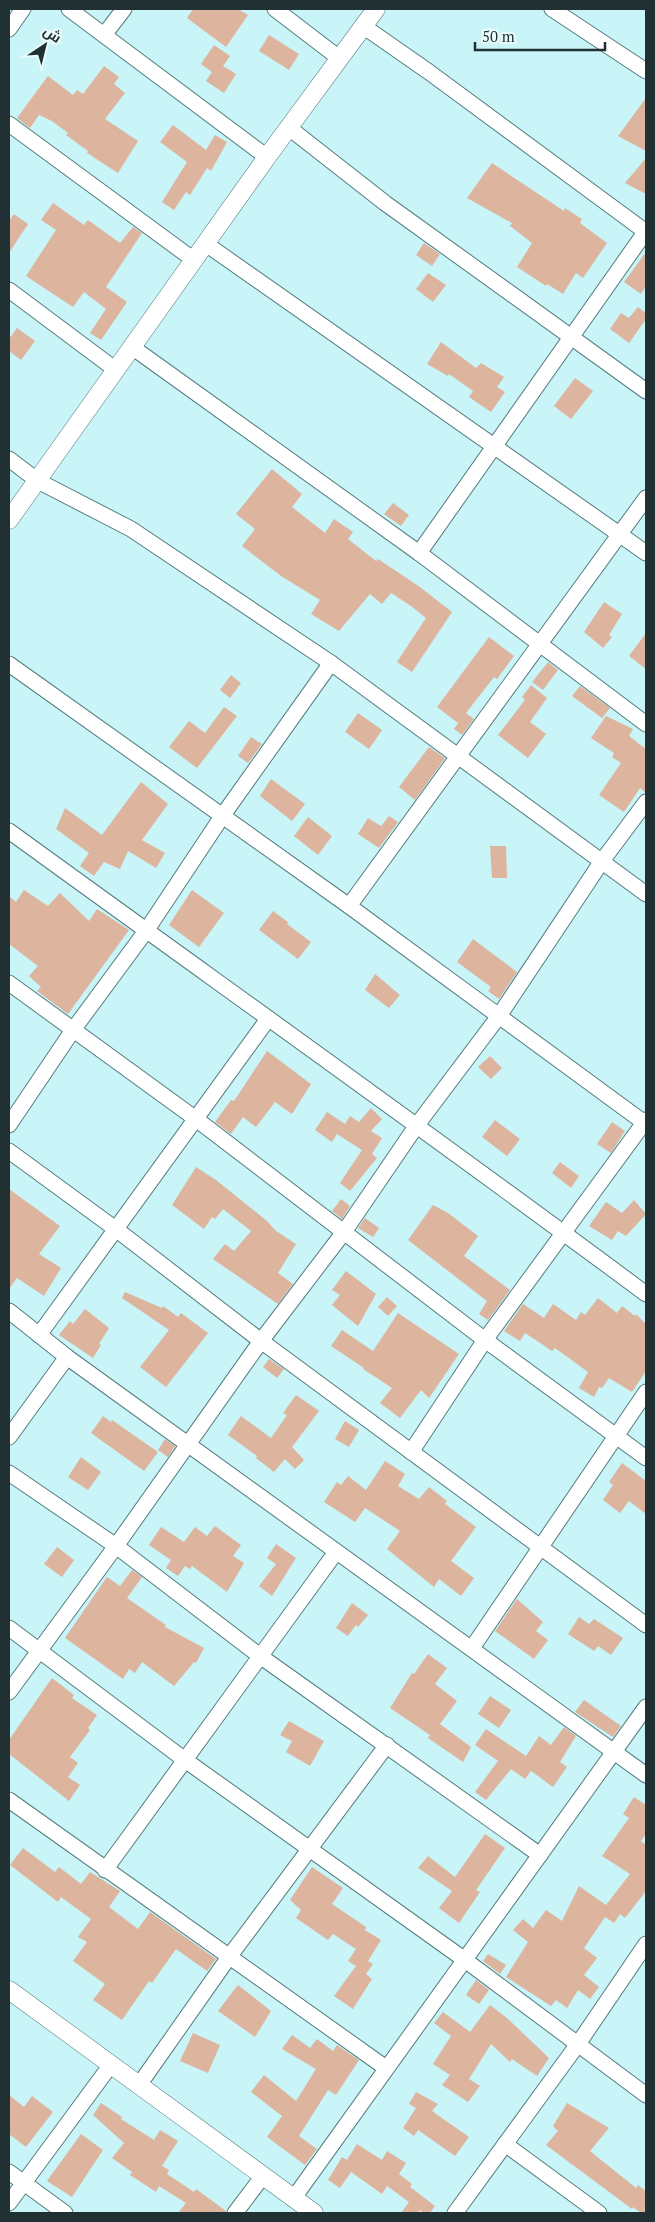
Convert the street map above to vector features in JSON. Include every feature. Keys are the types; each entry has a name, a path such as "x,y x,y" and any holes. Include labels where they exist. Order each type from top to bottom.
{"street":[{"path":"9,29 23,9"},
{"path":"68,9 267,157"},
{"path":"104,36 124,9"},
{"path":"275,9 339,58"},
{"path":"9,520 288,127 376,9"},
{"path":"552,9 646,71"},
{"path":"363,26 646,231 419,553"},
{"path":"9,124 194,260"},
{"path":"288,127 385,203 646,391"},
{"path":"206,244 646,553"},
{"path":"10,294 116,370"},
{"path":"132,347 419,553 646,724"},
{"path":"9,459 38,480 131,529 331,663 459,755 646,894"},
{"path":"349,906 646,498"},
{"path":"9,1125 74,1030 146,931 223,815 331,663"},
{"path":"9,664 223,815 646,1123 486,1340 411,1452"},
{"path":"9,1692 190,1444 262,1341 344,1232 417,1125 499,1016 602,861 646,802"},
{"path":"9,831 417,1125 646,1294"},
{"path":"9,983 196,1119 486,1340 646,1458"},
{"path":"39,1335 117,1230 268,1019"},
{"path":"9,1151 646,1625"},
{"path":"9,1311 67,1356 336,1552 646,1775"},
{"path":"9,1437 67,1356"},
{"path":"472,1648 646,1392"},
{"path":"9,1473 116,1546 260,1656 540,1855"},
{"path":"105,1870 336,1552"},
{"path":"9,1628 184,1760 310,1848 646,2095"},
{"path":"294,2199 646,1707"},
{"path":"139,2085 229,1957 388,1746"},
{"path":"9,1800 386,2068"},
{"path":"455,2213 578,2044 646,1944"},
{"path":"9,1990 110,2066 139,2085 314,2213"},
{"path":"9,2203 110,2066"},
{"path":"505,2144 599,2213"},
{"path":"9,2172 66,2213"},
{"path":"235,2213 263,2176"}],"building":[{"path":"193,9 238,9 248,15 226,47 187,18"},
{"path":"269,35 299,54 289,70 259,51"},
{"path":"214,45 230,56 223,66 236,74 224,93 206,81 212,72 201,64"},
{"path":"104,66 119,77 114,84 125,93 105,119 138,141 118,173 87,153 88,151 66,135 68,133 52,121 39,115 30,128 17,118 48,76 73,95 77,90 83,94"},
{"path":"646,98 646,151 618,136"},
{"path":"173,125 206,150 215,135 227,142 211,171 207,168 190,195 186,192 174,210 162,202 187,162 160,142"},
{"path":"646,158 646,194 625,183"},
{"path":"492,163 564,211 565,208 582,219 580,223 607,243 583,278 576,273 563,294 547,284 546,286 517,267 532,243 510,226 512,223 467,198"},
{"path":"53,203 84,225 88,220 120,243 133,227 142,233 106,287 127,302 101,340 90,333 106,309 84,292 73,307 26,276 56,230 41,220"},
{"path":"14,214 28,224 9,253 9,221"},
{"path":"424,243 440,254 432,266 416,255"},
{"path":"646,252 646,286 641,294 624,282"},
{"path":"428,273 446,285 433,302 416,289"},
{"path":"638,307 646,313 646,319 629,343 610,329 621,313 629,318"},
{"path":"17,328 35,341 21,360 9,351 9,339"},
{"path":"441,342 476,368 481,363 504,377 497,387 505,392 491,412 469,397 473,391 449,374 448,376 427,364"},
{"path":"575,378 593,391 571,419 554,406"},
{"path":"272,469 302,494 292,507 325,533 334,519 353,532 348,539 376,561 378,559 420,587 452,612 412,672 397,662 426,618 411,606 391,593 382,604 370,594 339,631 311,614 320,600 281,576 242,546 255,529 236,514"},
{"path":"393,503 409,515 401,526 384,514"},
{"path":"604,602 622,614 609,635 612,637 603,648 584,632"},
{"path":"646,633 646,669 629,656"},
{"path":"489,637 514,656 497,679 494,677 466,713 474,719 462,735 454,729 461,719 458,723 437,707"},
{"path":"548,662 558,670 543,690 532,682"},
{"path":"231,675 241,683 230,698 220,690"},
{"path":"531,685 547,698 530,722 546,734 528,758 498,735 525,700 522,697"},
{"path":"580,686 610,708 602,718 572,696"},
{"path":"224,707 237,716 197,768 169,747 189,721 205,733"},
{"path":"358,713 382,730 369,749 345,732"},
{"path":"606,716 633,729 629,736 646,749 646,793 640,788 624,812 599,795 621,763 612,757 614,753 591,738"},
{"path":"251,737 262,744 248,763 238,756"},
{"path":"429,747 445,758 415,800 399,787"},
{"path":"271,779 305,804 292,821 260,796"},
{"path":"141,782 168,804 142,840 165,853 156,868 128,851 120,869 104,862 94,876 80,866 89,853 56,829 65,808 102,835"},
{"path":"389,816 398,822 379,848 358,834 368,818 381,826"},
{"path":"308,817 332,836 318,855 294,836"},
{"path":"490,846 506,846 507,878 492,878"},
{"path":"24,890 48,906 60,893 89,921 97,909 129,930 68,1014 37,991 41,987 29,976 38,966 9,944 9,896 16,902"},
{"path":"192,890 224,913 199,947 169,925"},
{"path":"273,911 311,942 298,959 259,930"},
{"path":"473,939 517,972 499,999 488,991 491,987 457,962"},
{"path":"375,974 400,995 389,1008 365,990"},
{"path":"267,1051 311,1084 292,1114 275,1102 256,1127 243,1117 231,1134 215,1122 231,1100 234,1101"},
{"path":"490,1056 502,1068 491,1079 478,1067"},
{"path":"371,1108 382,1119 371,1131 382,1138 372,1154 377,1158 350,1191 340,1183 362,1150 337,1134 332,1142 315,1130 327,1112 345,1124 350,1116 359,1122"},
{"path":"495,1120 520,1139 507,1156 482,1137"},
{"path":"612,1122 625,1131 611,1153 597,1144"},
{"path":"560,1162 579,1176 571,1188 552,1173"},
{"path":"196,1167 216,1180 267,1221 276,1231 296,1244 278,1273 293,1284 278,1304 213,1259 225,1244 234,1251 251,1231 223,1209 215,1219 212,1217 204,1229 172,1205"},
{"path":"9,1189 60,1226 39,1254 61,1268 44,1296 17,1278 9,1289"},
{"path":"341,1199 350,1206 342,1219 332,1211"},
{"path":"634,1200 646,1214 626,1236 618,1231 612,1240 589,1226 606,1202 622,1213"},
{"path":"433,1205 448,1213 478,1236 464,1256 510,1290 488,1320 479,1314 487,1301 408,1240"},
{"path":"365,1218 379,1228 373,1237 358,1228"},
{"path":"346,1271 376,1294 358,1326 332,1305 340,1295 332,1290"},
{"path":"125,1292 162,1308 163,1306 178,1317 181,1313 208,1333 166,1387 140,1367 169,1330 122,1298"},
{"path":"387,1297 397,1306 388,1316 378,1307"},
{"path":"598,1298 617,1313 622,1306 635,1316 636,1314 646,1324 646,1371 632,1392 609,1378 602,1388 599,1387 594,1397 579,1388 588,1372 555,1348 552,1351 525,1333 520,1341 504,1331 523,1304 544,1318 553,1304 576,1320 581,1312 585,1315"},
{"path":"85,1309 109,1328 93,1358 59,1335 70,1321 73,1324"},
{"path":"398,1313 459,1354 429,1398 421,1390 400,1418 380,1403 392,1388 331,1346 342,1330 373,1351"},
{"path":"269,1359 284,1369 277,1378 263,1367"},
{"path":"296,1395 319,1411 292,1447 304,1460 295,1469 285,1459 274,1472 256,1458 257,1456 228,1435 241,1416 271,1438 287,1415 283,1413"},
{"path":"103,1416 111,1422 112,1420 158,1452 144,1471 91,1433"},
{"path":"345,1421 359,1430 349,1447 335,1439"},
{"path":"165,1439 175,1446 168,1457 158,1450"},
{"path":"81,1457 101,1472 88,1490 68,1477"},
{"path":"385,1461 405,1474 398,1486 419,1499 429,1487 447,1501 445,1504 476,1527 451,1561 474,1578 461,1596 439,1579 434,1587 387,1549 400,1531 365,1508 355,1522 324,1502 337,1482 341,1485 348,1476 366,1490"},
{"path":"622,1463 646,1481 646,1514 629,1501 620,1513 603,1500 613,1485 609,1482"},
{"path":"215,1526 241,1545 233,1556 244,1563 227,1592 192,1566 190,1569 185,1566 178,1576 166,1568 171,1560 149,1545 161,1527 184,1542 195,1527 207,1536"},
{"path":"276,1544 296,1558 272,1596 259,1586 276,1564 267,1558"},
{"path":"57,1547 74,1560 62,1577 44,1564"},
{"path":"132,1570 142,1577 127,1598 166,1625 165,1627 204,1648 196,1663 194,1662 174,1686 142,1662 135,1673 129,1669 123,1679 65,1638 107,1577 120,1586"},
{"path":"517,1599 543,1622 536,1631 548,1640 534,1659 495,1631"},
{"path":"352,1603 368,1615 358,1627 356,1625 348,1636 336,1628"},
{"path":"579,1617 589,1624 594,1619 623,1638 611,1655 598,1646 594,1651 568,1634"},
{"path":"428,1654 447,1668 435,1684 457,1701 440,1724 471,1747 463,1762 428,1738 430,1735 390,1708 412,1673 414,1674"},
{"path":"52,1678 74,1695 72,1698 97,1715 88,1728 90,1730 70,1757 78,1763 68,1777 80,1785 69,1801 9,1754 9,1740"},
{"path":"490,1696 511,1710 499,1728 478,1714"},
{"path":"584,1700 621,1726 613,1737 575,1712"},
{"path":"289,1721 324,1741 310,1766 286,1752 292,1741 280,1735"},
{"path":"564,1727 576,1736 560,1762 567,1767 553,1787 531,1771 525,1779 511,1769 486,1800 475,1792 498,1761 475,1745 486,1729 526,1756 539,1736 551,1745"},
{"path":"634,1797 646,1805 646,1834 641,1841 646,1845 646,1891 625,1918 620,1914 614,1923 605,1917 584,1948 597,1958 584,1975 599,1987 590,1999 578,1990 567,2008 556,2000 551,2006 506,1977 528,1942 513,1930 523,1919 533,1928 546,1910 562,1921 579,1886 606,1905 630,1874 602,1856 629,1818 623,1814"},
{"path":"485,1834 505,1848 476,1890 480,1892 459,1923 439,1908 452,1891 418,1868 428,1856 455,1877"},
{"path":"23,1848 55,1872 59,1867 81,1884 90,1872 120,1891 109,1907 138,1929 150,1912 216,1959 207,1971 176,1949 152,1983 149,1981 122,2020 93,2000 105,1984 73,1961 87,1942 78,1937 91,1919 61,1897 58,1902 10,1865"},
{"path":"312,1867 343,1888 332,1904 366,1927 365,1930 381,1940 368,1961 373,1964 366,1974 372,1979 353,2009 334,1996 356,1966 348,1961 356,1949 333,1934 328,1940 296,1918 301,1910 290,1900"},
{"path":"488,1954 506,1965 500,1974 483,1961"},
{"path":"476,1980 489,1990 479,2004 466,1995"},
{"path":"238,1985 271,2011 255,2037 218,2011"},
{"path":"490,2005 507,2018 549,2058 537,2076 512,2059 510,2062 491,2044 469,2079 480,2086 468,2102 442,2085 450,2075 433,2064 451,2036 434,2023 443,2012 470,2032"},
{"path":"193,2033 220,2045 208,2073 180,2061"},
{"path":"292,2035 310,2048 317,2039 333,2051 337,2045 359,2060 336,2095 328,2090 299,2136 317,2149 305,2165 267,2137 282,2116 251,2092 264,2075 296,2101 316,2069 282,2049"},
{"path":"416,2092 438,2104 432,2111 469,2137 455,2156 418,2130 414,2136 403,2128 416,2108 409,2104"},
{"path":"9,2095 24,2107 32,2096 53,2112 26,2147 9,2134"},
{"path":"101,2103 122,2117 121,2119 154,2140 160,2130 178,2141 162,2166 169,2170 167,2174 194,2192 196,2189 226,2211 226,2213 178,2213 186,2203 159,2186 156,2192 130,2175 132,2172 112,2158 124,2143 93,2115"},
{"path":"567,2103 609,2128 590,2151 636,2188 638,2185 646,2191 646,2213 641,2213 633,2207 632,2209 546,2145 558,2131 553,2126"},
{"path":"81,2134 103,2150 72,2197 47,2181"},
{"path":"357,2144 382,2160 387,2151 406,2163 399,2174 412,2184 410,2187 435,2206 430,2213 424,2213 420,2210 418,2213 401,2213 409,2202 387,2186 382,2194 351,2172 340,2188 328,2180 342,2157 347,2160"}]}
